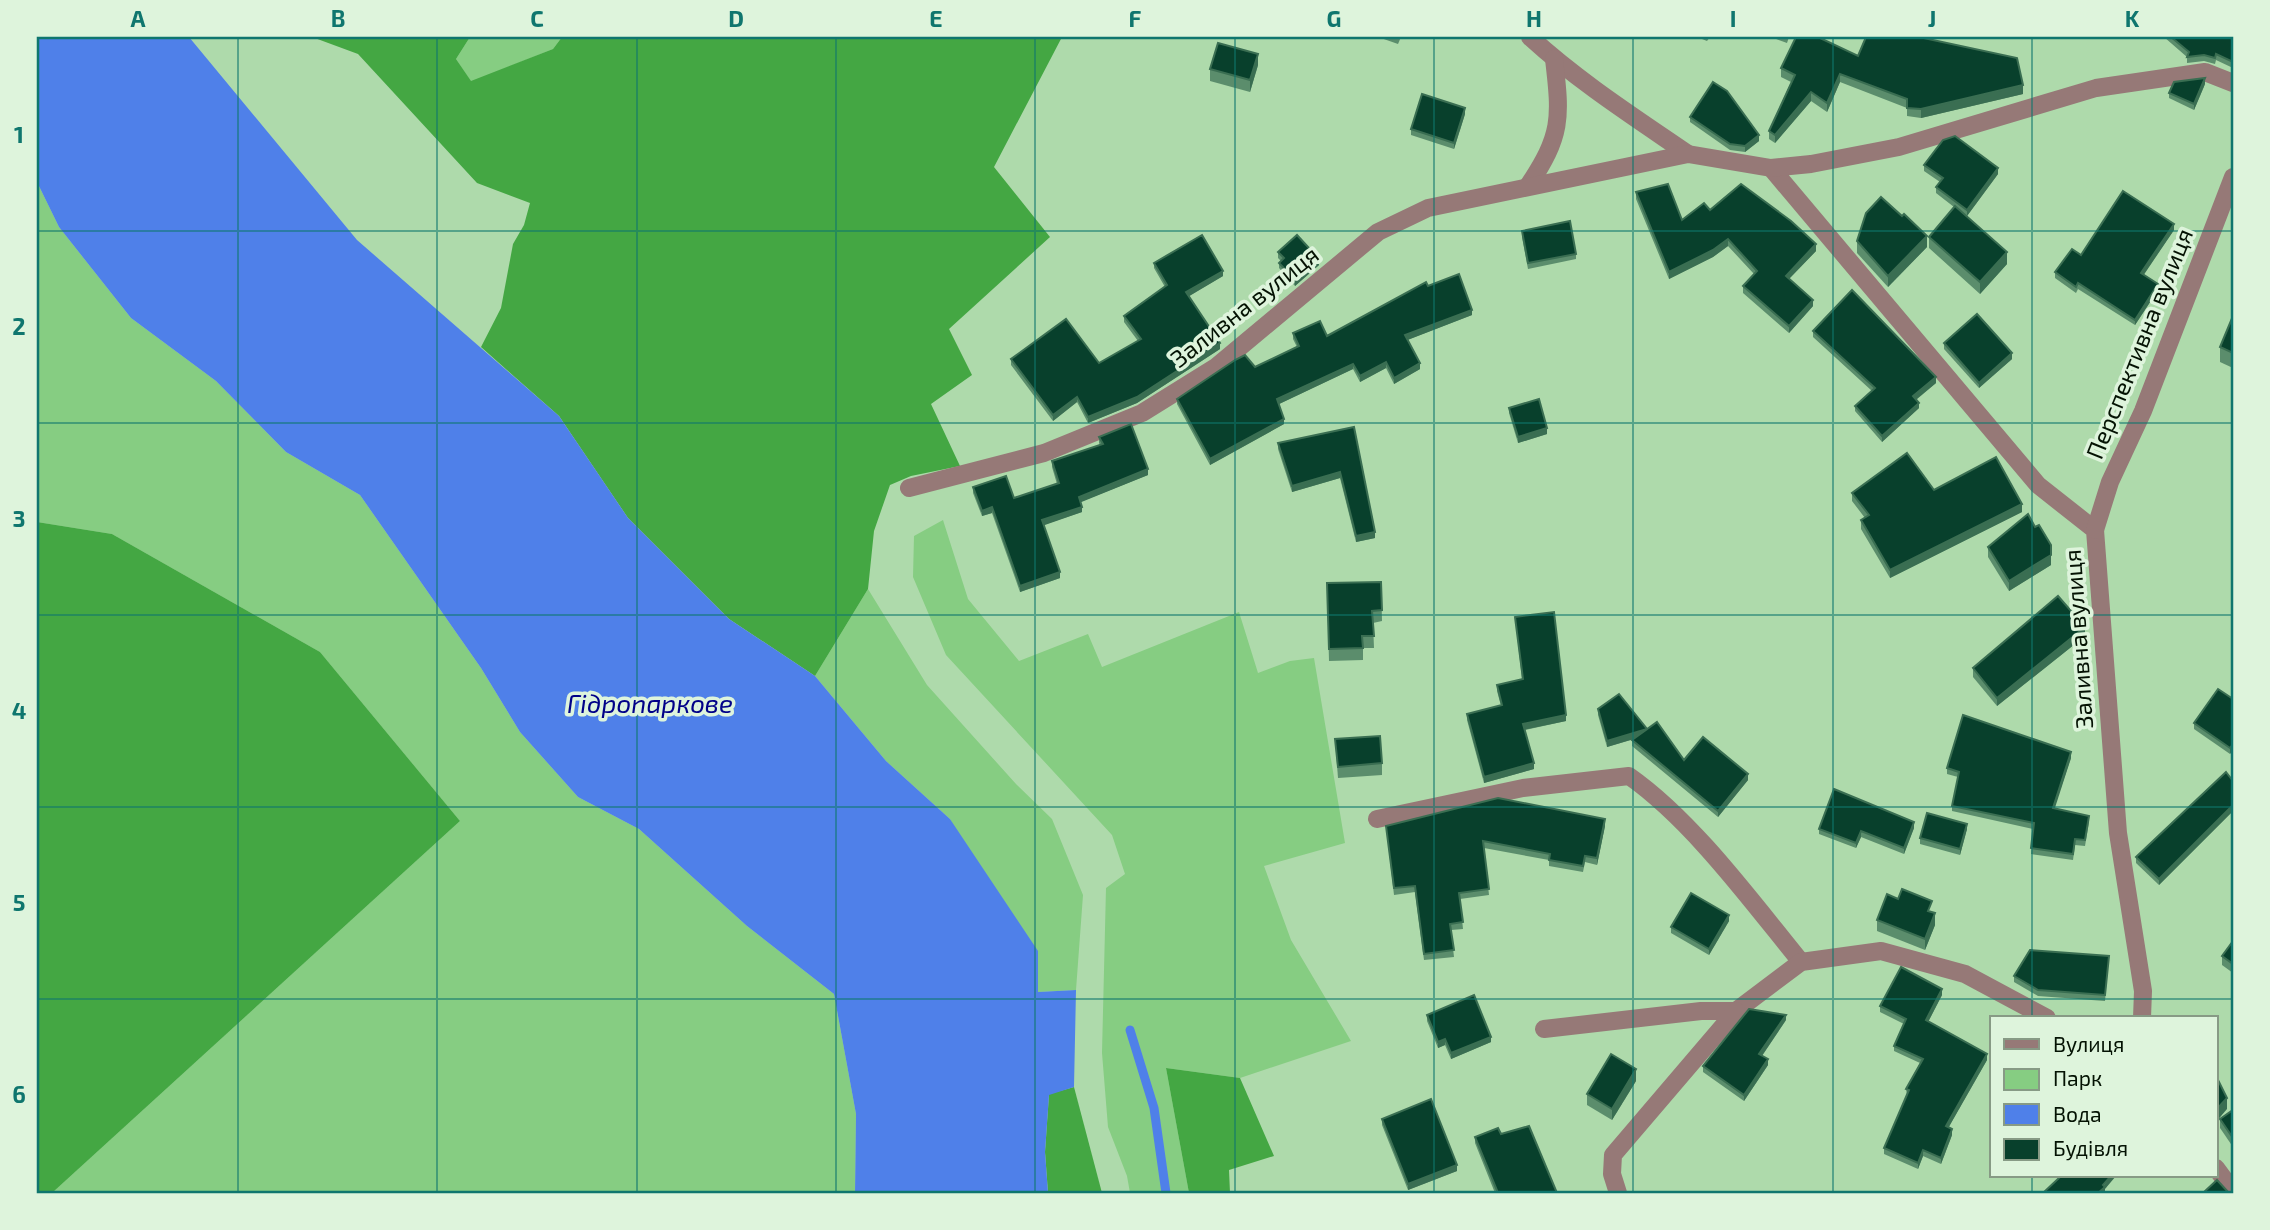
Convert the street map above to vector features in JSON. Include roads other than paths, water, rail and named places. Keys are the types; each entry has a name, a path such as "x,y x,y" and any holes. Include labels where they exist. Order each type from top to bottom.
{"street":[{"name":"Заливна вулиця","path":"1530,37 1554,59 1688,153"},
{"path":"1528,186 1546,160 1558,122 1554,59"},
{"name":"Заливна вулиця","path":"909,488 1044,453 1142,413 1216,367 1378,232 1428,208 1688,153 1771,168 1899,146 2096,88 2205,72 2233,83"},
{"name":"Заливна вулиця","path":"1771,168 2038,485 2095,530 2118,833 2143,991 2142,1016"},
{"name":"Перспективна вулиця","path":"2095,530 2110,482 2143,411 2233,177"},
{"path":"1377,819 1523,788 1629,776 1646,788 1729,873 1801,962"},
{"path":"1618,1193 1612,1174 1613,1155 1736,1012 1801,962 1881,951 1965,974 2043,1016"},
{"path":"1544,1029 1701,1011 1736,1012"},
{"path":"2218,1171 2233,1191"}],"water":[{"name":"Гідропаркове","path":"37,37 189,37 357,240 559,416 628,518 729,619 815,676 886,761 950,819 1038,951 1038,992 1076,990 1074,1087 1049,1095 1045,1152 1048,1193 855,1193 856,1114 834,994 747,926 639,829 578,797 520,732 481,668 360,495 286,452 216,381 131,318 59,227 37,182"}],"waterway":[{"path":"1130,1030 1154,1108 1166,1193"}]}
